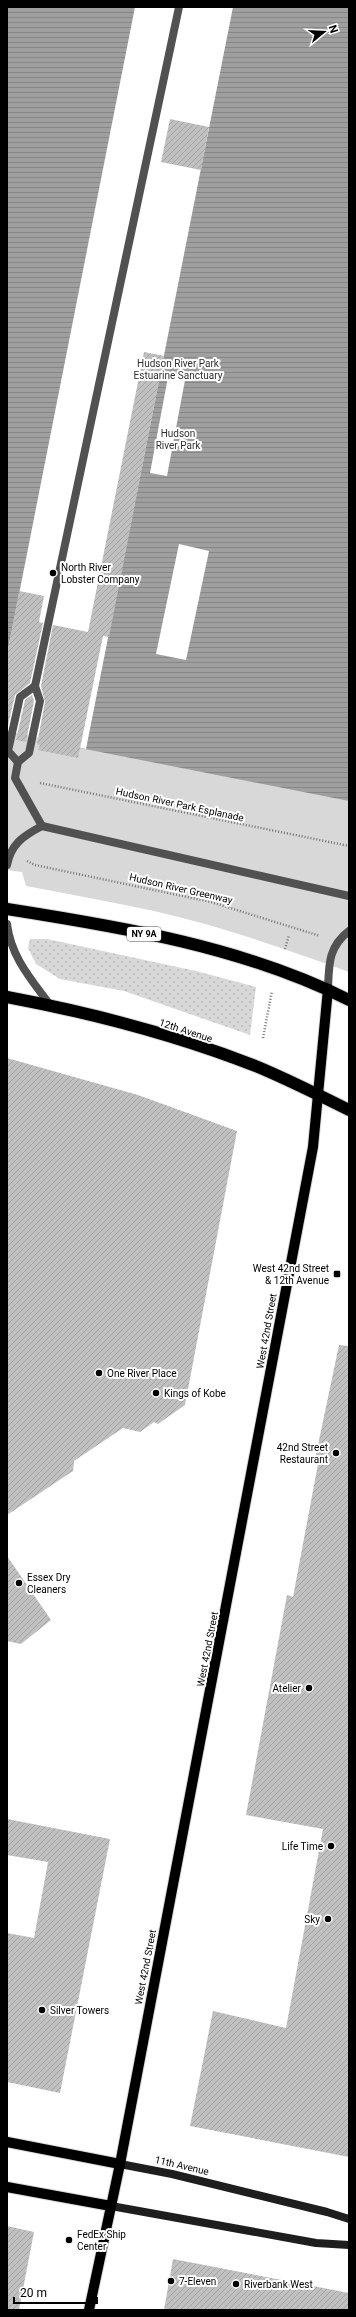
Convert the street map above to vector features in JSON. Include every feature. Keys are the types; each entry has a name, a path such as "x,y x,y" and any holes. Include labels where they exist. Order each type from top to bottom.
{"highway":[{"name":"NY 9A","path":"7,909 66,918 164,938 278,969 328,989 349,1000"},
{"name":"12th Avenue","path":"7,997 50,1005 137,1026 172,1037 258,1067 349,1110"}],"main road":[{"name":"West 42nd Street","path":"89,2310 120,2164 313,1147 328,989"},
{"name":"11th Avenue","path":"7,2142 172,2174 327,2212 349,2219"},
{"path":"7,2187 316,2243 349,2245"}],"lane":[{"path":"42,826 15,778 18,762 29,753 40,701 35,686 179,7"},
{"path":"18,762 8,751 20,698 35,686"},
{"path":"7,865 9,854 18,840 42,826 349,896"},
{"path":"7,924 10,944 16,957 50,1005"},
{"path":"328,989 331,958 337,942 349,931"}],"path":[{"name":"Hudson River Park Esplanade","path":"15,778 349,846"},
{"name":"Hudson River Greenway","path":"9,854 35,865 103,878 236,909 337,942"},
{"path":"285,949 289,935"},
{"path":"263,1038 272,991"}],"green space":[{"name":"Hudson River Park","path":"7,7 349,7 349,972 253,938 179,917 122,904 26,886 22,872 7,870"},
{"path":"30,939 47,939 196,971 256,987 250,1035 124,991 60,979 36,964 28,948"}],"shaded area":[{"name":"Hudson River Park","path":"7,7 349,7 349,801 80,748 7,731"}],"pier":[{"path":"135,7 233,7 86,749 7,731 7,655"},
{"path":"168,377 185,380 167,476 150,473"},
{"path":"179,544 209,551 186,660 156,654"}],"building":[{"path":"170,119 209,127 201,170 161,162"},
{"path":"144,352 164,356 109,637 103,636 78,758 38,750 40,745 37,744 45,702 41,686 53,625 88,632"},
{"path":"19,591 44,596 39,622 43,623 30,683 15,695 7,730 7,655"},
{"path":"32,695 34,701 26,742 16,740 25,700"},
{"name":"One River Place","path":"7,1058 138,1095 237,1131 185,1405 158,1424 154,1422 140,1432 123,1428 74,1461 73,1471 7,1515"},
{"path":"339,1345 349,1346 349,2157 190,2126 213,2011 286,2028 323,1829 246,1815 287,1595 293,1597 318,1464 314,1464"},
{"path":"7,1556 51,1620 21,1644 7,1641"},
{"name":"Silver Towers","path":"7,1819 110,1839 60,2093 7,2082 7,1933 34,1938 48,1862 7,1855"},
{"path":"7,2226 34,2232 19,2310 7,2310"},
{"name":"Riverbank West","path":"173,2259 349,2293 349,2310 164,2310"}],"place":[{"name":"North River Lobster Company","path":"53,573"},
{"name":"West 42nd Street & 12th Avenue","path":"337,1274"},
{"name":"One River Place","path":"99,1373"},
{"name":"Kings of Kobe","path":"156,1393"},
{"name":"42nd Street Restaurant","path":"336,1453"},
{"name":"Essex Dry Cleaners","path":"19,1583"},
{"name":"Atelier","path":"309,1688"},
{"name":"Life Time","path":"331,1846"},
{"name":"Sky","path":"328,1919"},
{"name":"Silver Towers","path":"42,2010"},
{"name":"FedEx Ship Center","path":"69,2240"},
{"name":"7-Eleven","path":"171,2281"},
{"name":"Riverbank West","path":"236,2284"}],"park label":[{"name":"Hudson River Park Estuarine Sanctuary","path":"178,368"}]}
